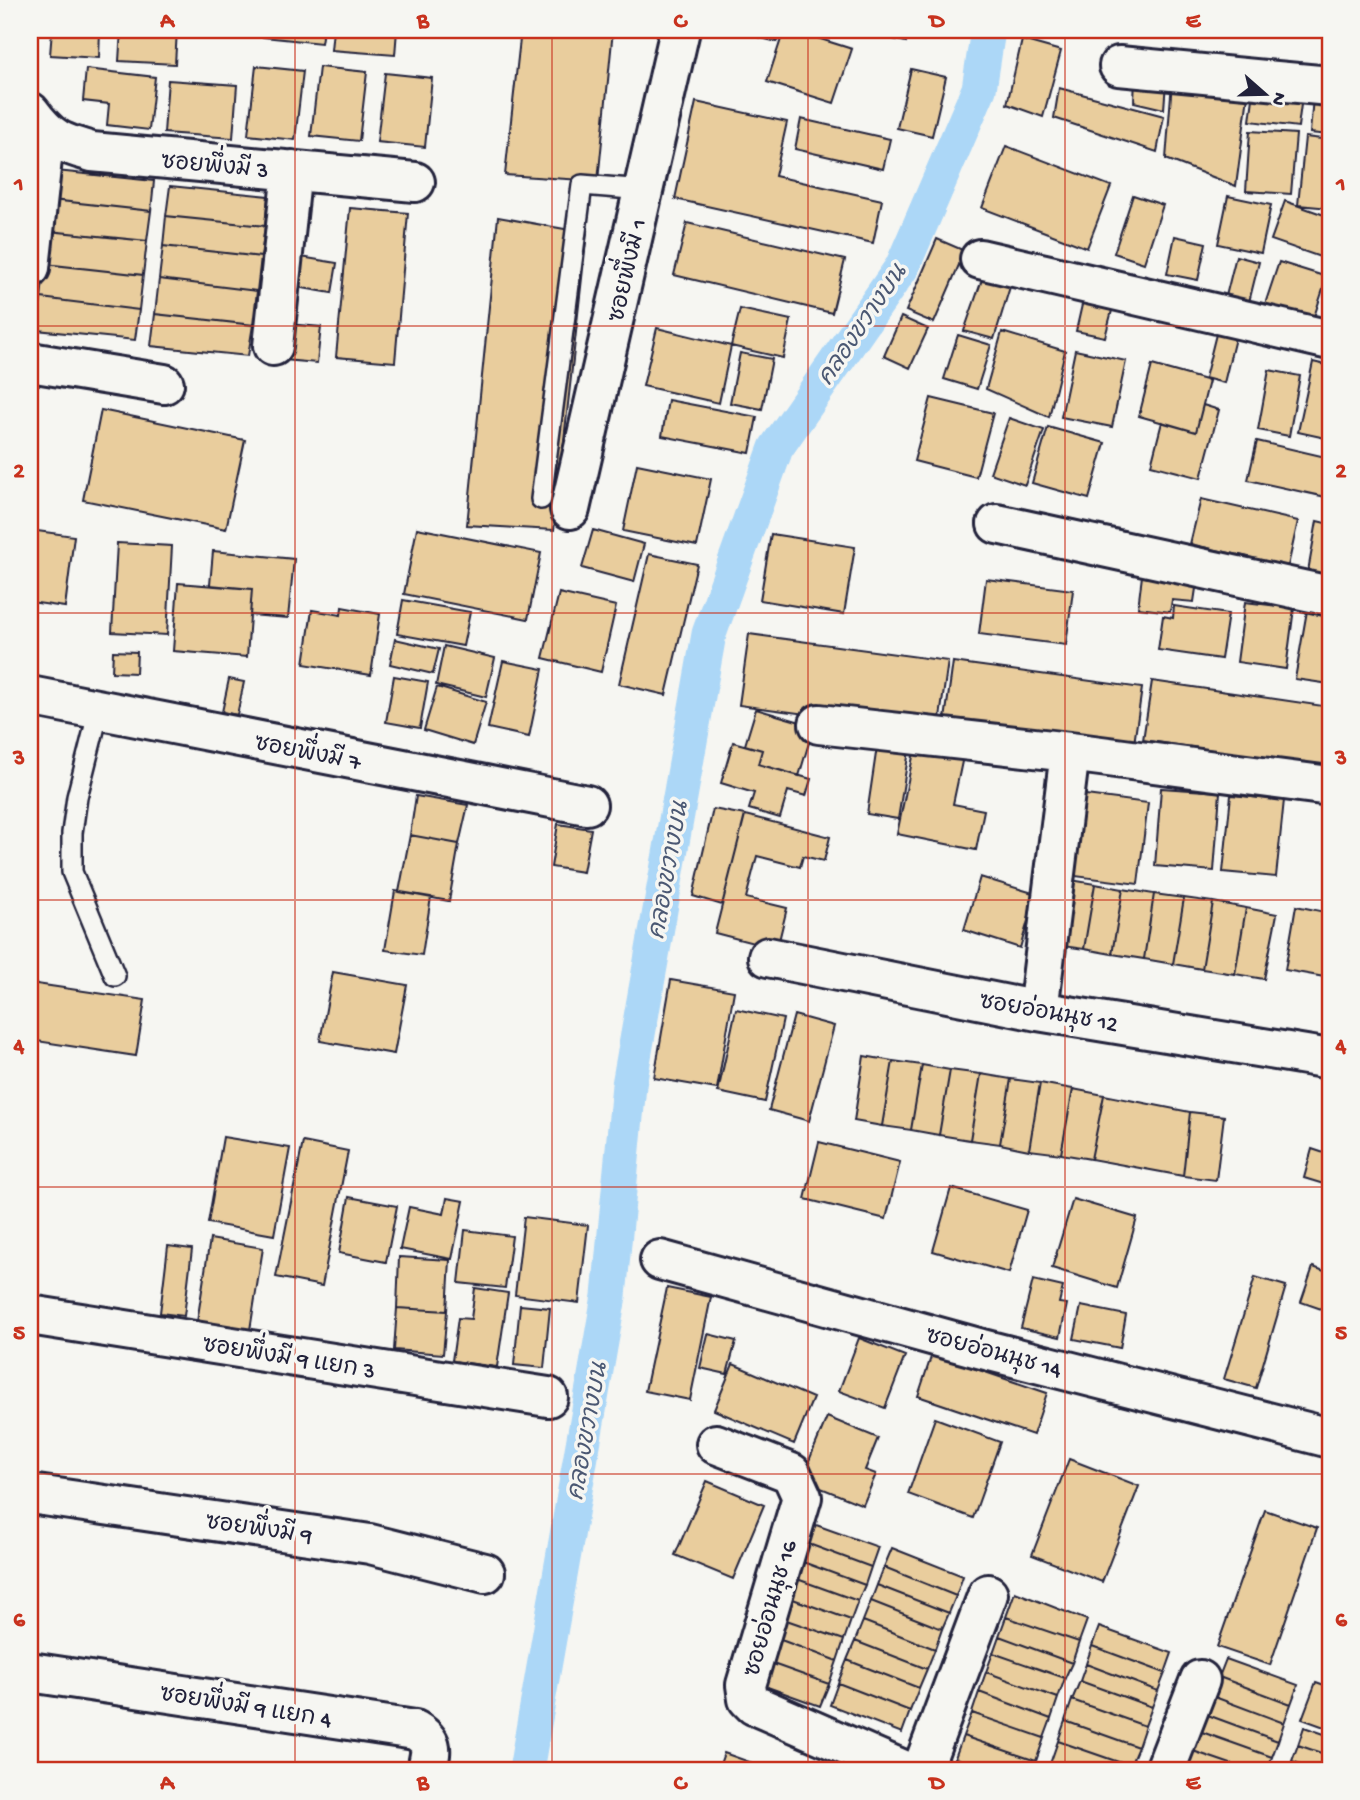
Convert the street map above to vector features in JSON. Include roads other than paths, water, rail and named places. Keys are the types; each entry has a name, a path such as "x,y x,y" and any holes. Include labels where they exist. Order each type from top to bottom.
{"street":[{"name":"ซอยพึ่งมี 1","path":"556,504 644,190 680,30"},
{"path":"1119,65 1330,86"},
{"path":"30,268 37,122"},
{"name":"ซอยพึ่งมี 3","path":"37,122 65,145 92,152 415,182"},
{"path":"274,346 292,170"},
{"path":"980,259 1330,340"},
{"path":"30,362 164,384"},
{"path":"997,524 1330,596"},
{"name":"ซอยพึ่งมี 7","path":"30,696 587,805"},
{"path":"819,724 1070,752 1330,786"},
{"path":"1038,1011 1070,752"},
{"name":"ซอยอ่อนนุช 12","path":"768,957 1038,1011 1330,1059"},
{"name":"ซอยอ่อนนุช 14","path":"660,1260 982,1349 1330,1438"},
{"name":"ซอยพึ่งมี 9 แยก 3","path":"30,1315 548,1398"},
{"name":"ซอยอ่อนนุช 16","path":"716,1444 791,1473 802,1497 746,1685 748,1699 754,1705 903,1770"},
{"name":"ซอยพึ่งมี 9","path":"30,1494 370,1544 485,1573"},
{"path":"922,1770 988,1594"},
{"name":"ซอยพึ่งมี 9 แยก 4","path":"30,1672 415,1730 429,1742 431,1751 426,1770"},
{"path":"1164,1770 1200,1680"}],"lane":[{"path":"556,504 582,185 644,190"},
{"path":"99,710 77,797 72,833 72,872 115,976"}],"waterway":[{"name":"คลองขวางบน","path":"526,1770 609,1296 629,1085 709,634 776,448 902,267 979,89 988,30"}]}
